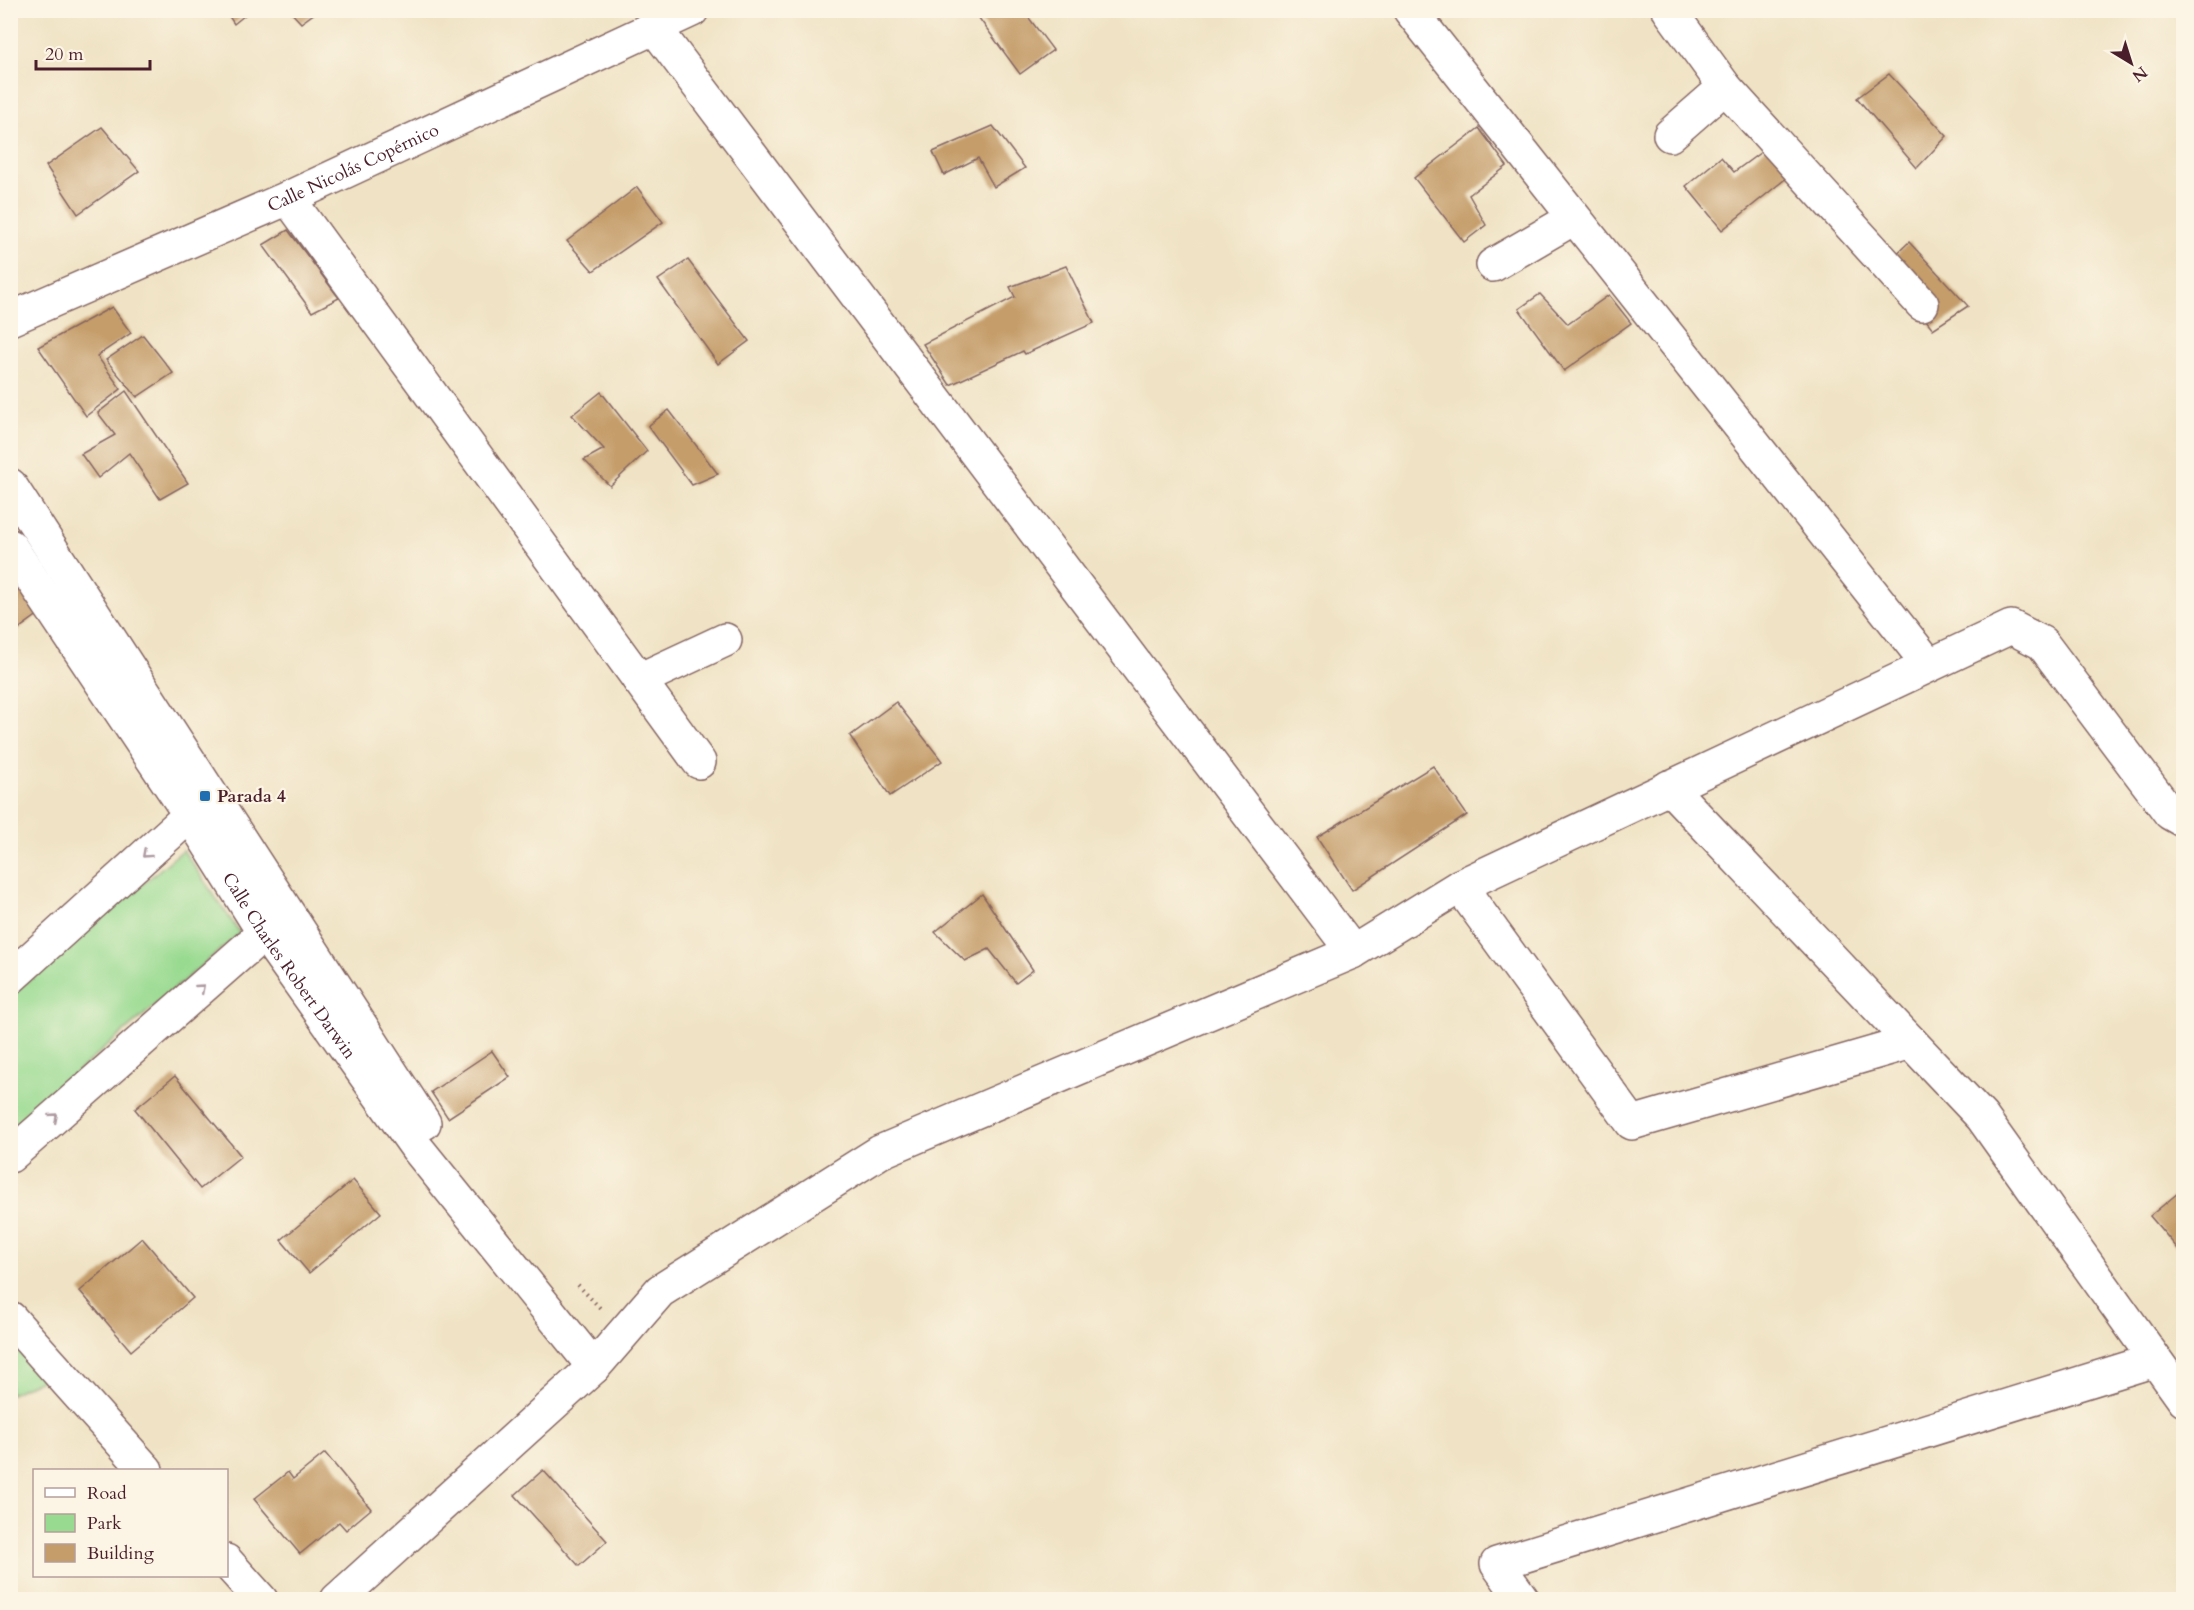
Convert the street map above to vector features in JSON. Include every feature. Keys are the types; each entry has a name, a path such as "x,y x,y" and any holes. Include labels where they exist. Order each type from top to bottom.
{"street":[{"name":"Calle Nicolás Copérnico","path":"10,319 288,198 692,10"},
{"path":"1410,10 1929,665"},
{"path":"1669,10 1725,87 1922,304"},
{"path":"654,27 1353,952"},
{"path":"1670,135 1725,87"},
{"path":"288,198 699,762"},
{"path":"1493,266 1574,218"},
{"name":"Calle Charles Robert Darwin","path":"10,485 428,1129"},
{"name":"Calle Charles Robert Darwin","path":"10,546 190,814 264,933 417,1148 594,1367"},
{"path":"337,1599 594,1367 660,1291 880,1152 1353,952 1460,886 2011,627 2042,643 2170,813 2184,821"},
{"path":"639,680 725,640"},
{"path":"1669,787 1982,1117 2184,1400"},
{"path":"10,978 190,814"},
{"path":"1460,886 1632,1123 1911,1042"},
{"path":"10,1156 264,933"},
{"path":"10,1318 145,1469"},
{"path":"1523,1599 1497,1564 2155,1360"},
{"path":"228,1563 261,1599"}],"green space":[{"path":"183,850 240,933 11,1128 11,995"},
{"path":"10,1340 45,1378 11,1394 10,1394"}],"building":[{"path":"225,10 251,10 234,24"},
{"path":"289,10 319,10 301,23"},
{"path":"973,10 1023,10 1053,50 1020,74"},
{"path":"1889,74 1947,136 1917,168 1857,98"},
{"path":"993,126 1025,168 994,187 978,158 944,175 933,152"},
{"path":"102,127 139,171 78,214 46,166"},
{"path":"1479,128 1507,166 1469,195 1486,225 1464,242 1414,178"},
{"path":"1772,144 1794,172 1722,230 1686,186 1721,157 1734,172"},
{"path":"637,187 663,222 593,271 567,241"},
{"path":"288,230 339,298 312,312 263,245"},
{"path":"1909,242 1968,306 1933,329 1884,266"},
{"path":"688,260 749,341 718,364 658,280"},
{"path":"1066,266 1094,323 1025,354 1023,351 950,385 923,344 1015,297 1010,287"},
{"path":"1540,294 1568,324 1609,295 1631,323 1564,371 1519,309"},
{"path":"112,307 131,333 97,356 121,389 86,416 38,347"},
{"path":"143,335 173,373 137,397 106,360"},
{"path":"126,391 188,483 160,499 129,453 98,478 81,454 115,435 98,413"},
{"path":"601,392 647,451 610,486 584,460 604,449 572,415"},
{"path":"669,410 718,474 692,485 648,426"},
{"path":"24,585 43,611 10,635 10,595"},
{"path":"896,702 942,761 890,796 850,736"},
{"path":"1433,766 1467,815 1352,890 1317,837"},
{"path":"982,894 1033,970 1016,983 989,949 965,961 935,932"},
{"path":"492,1051 510,1077 448,1118 431,1092"},
{"path":"175,1076 241,1156 200,1189 135,1109"},
{"path":"353,1180 381,1213 309,1273 281,1240"},
{"path":"2184,1188 2184,1256 2150,1216"},
{"path":"142,1238 193,1298 131,1351 80,1291"},
{"path":"325,1453 371,1509 346,1530 339,1522 300,1554 254,1499 288,1472 293,1479"},
{"path":"543,1470 607,1541 579,1566 515,1495"}],"place":[{"name":"Parada 4","path":"205,796"}]}
